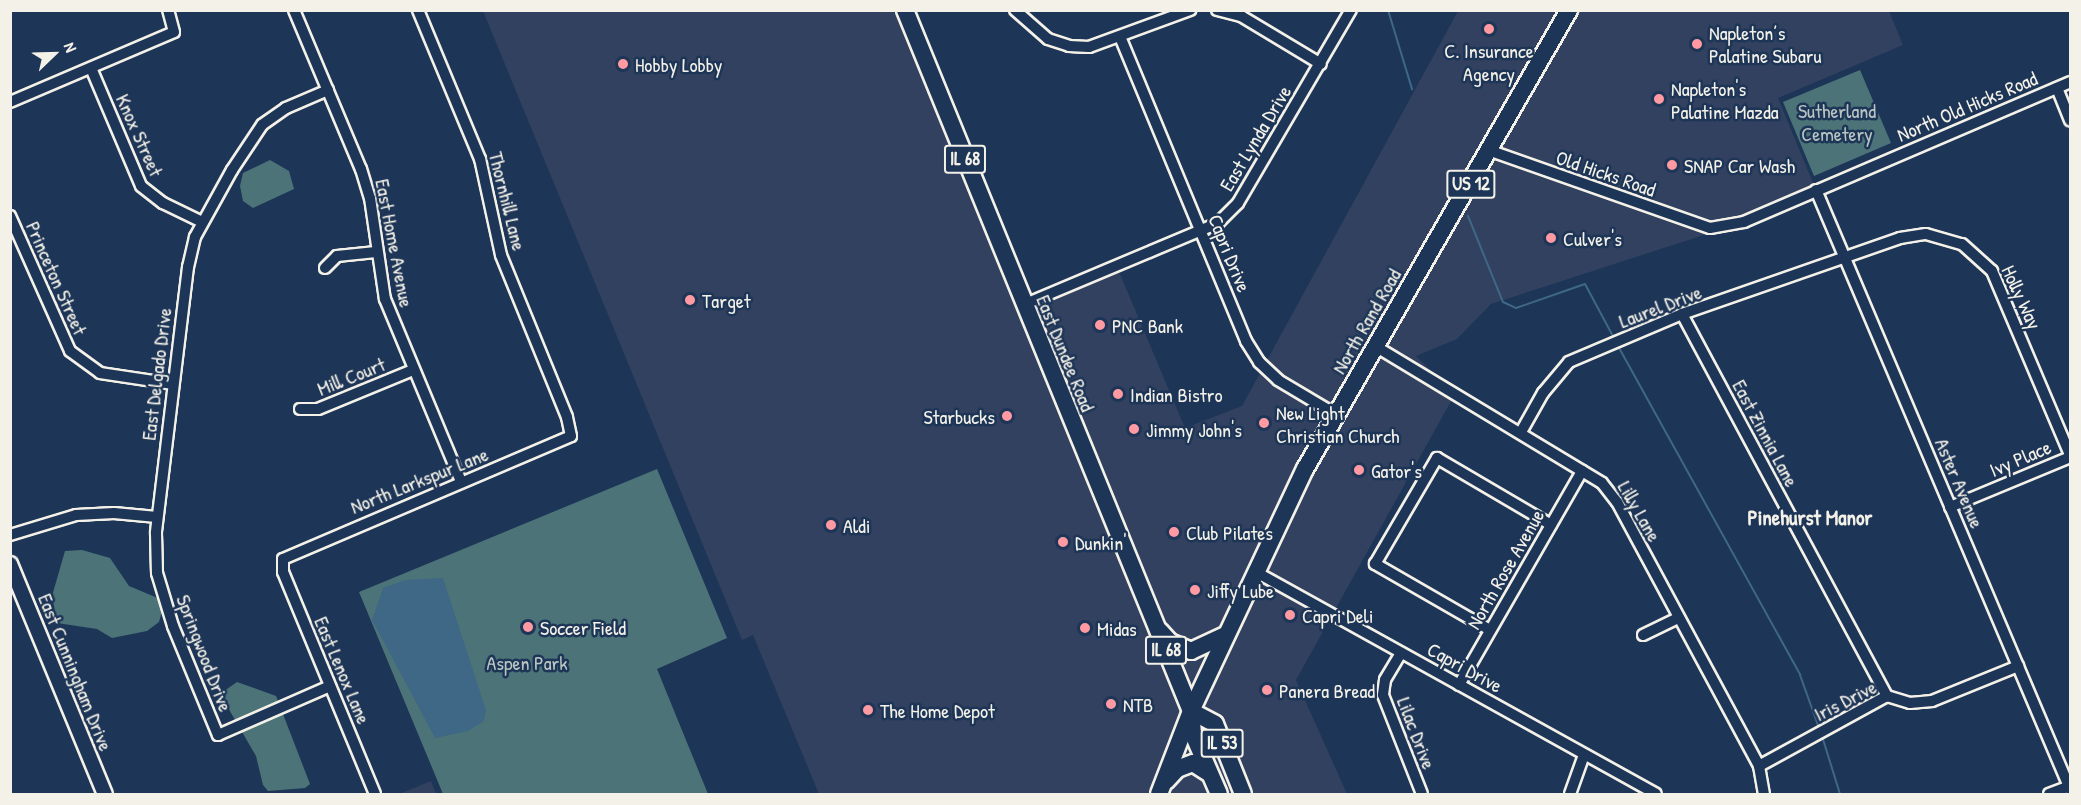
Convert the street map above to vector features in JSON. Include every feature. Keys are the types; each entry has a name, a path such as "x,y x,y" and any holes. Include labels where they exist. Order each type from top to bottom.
{"main road":[{"name":"East Dundee Road","path":"905,10 1023,305 1191,711 1193,734 1219,795"},
{"name":"North Rand Road","path":"1161,789 1191,711 1226,635 1335,414 1491,151 1569,10"},
{"path":"1155,624 1170,642 1191,651 1226,635"},
{"name":"IL 53","path":"1191,711 1215,724 1243,795"},
{"path":"1161,789 1186,765 1199,765 1210,774"}],"street":[{"path":"10,102 174,32 168,10"},
{"name":"East Home Avenue","path":"294,10 370,198 376,252 385,299 461,482"},
{"name":"Thornhill Lane","path":"418,10 480,159 501,255 567,417 571,436"},
{"path":"1015,10 1048,39 1068,46 1089,47 1121,39 1190,10"},
{"path":"1217,10 1241,16 1321,64"},
{"name":"East Lynda Drive","path":"1023,305 1218,223 1238,203 1352,10"},
{"name":"Capri Drive","path":"1121,39 1246,341 1259,362 1278,380 1335,414"},
{"name":"Knox Street","path":"91,68 141,186 163,203 202,222"},
{"name":"North Old Hicks Road","path":"1710,228 1744,222 2070,82"},
{"path":"2057,87 2070,120"},
{"name":"East Delgado Drive","path":"156,533 190,254 202,222 262,125 286,108 328,90"},
{"name":"Old Hicks Road","path":"1491,151 1710,228"},
{"name":"Aster Avenue","path":"1816,190 2070,787"},
{"name":"Princeton Street","path":"10,216 70,351 100,373 173,384"},
{"name":"Holly Way","path":"1845,260 1916,234 1951,239 1976,253 1997,280 2070,456"},
{"path":"325,268 337,256 376,252"},
{"name":"Laurel Drive","path":"1521,432 1543,393 1569,362 1682,314 1845,260"},
{"name":"East Zinnia Lane","path":"1682,314 1887,696"},
{"name":"Lilly Lane","path":"1375,346 1521,432 1602,483 1617,502 1677,618 1759,766 1764,795"},
{"name":"Mill Court","path":"300,410 318,409 413,370"},
{"name":"North Larkspur Lane","path":"283,559 571,436"},
{"name":"Ivy Place","path":"1950,507 2070,456"},
{"path":"1490,630 1375,564 1437,458 1551,525"},
{"name":"North Rose Avenue","path":"1459,685 1582,471"},
{"path":"10,535 76,515 114,513 157,517"},
{"name":"Springwood Drive","path":"156,533 157,573 173,626 218,735 330,686"},
{"name":"East Lenox Lane","path":"283,559 283,572 375,795"},
{"name":"East Cunningham Drive","path":"10,564 105,795"},
{"name":"Capri Drive","path":"1256,572 1656,795"},
{"path":"1643,635 1677,618"},
{"name":"Lilac Drive","path":"1401,653 1385,680 1383,695 1422,795"},
{"name":"Iris Drive","path":"1759,766 1887,696 1910,704 1932,701 2018,666"},
{"path":"1570,795 1584,755"},
{"path":"2049,795 2070,787"}],"shaded area":[{"path":"483,11 905,11 1023,305 1117,267 1185,428 1242,406 1458,11 1889,11 1903,45 1778,98 1816,190 1744,222 1491,304 1457,339 1416,356 1455,394 1296,680 1347,794 819,794 753,635 742,640"},
{"path":"443,578 486,710 484,721 468,731 435,738 372,620 383,588 405,580"},
{"path":"431,781 436,794 399,794"}],"green space":[{"name":"Sutherland Cemetery","path":"1860,70 1891,143 1814,176 1783,102"},
{"path":"270,160 289,171 294,189 253,208 243,201 240,186 243,173"},
{"name":"Aspen Park","path":"657,469 727,638 657,669 708,794 443,794 359,592"},
{"path":"82,550 110,558 129,586 160,599 164,604 159,622 147,631 112,638 97,629 57,623 52,596 65,551"},
{"path":"237,682 276,696 310,784 305,788 268,791 263,785 256,756 220,694"}],"waterway":[{"path":"1388,10 1412,89"},
{"path":"1468,216 1503,302 1516,308 1585,284 1614,338"},
{"path":"1618,346 1800,675 1819,728"},
{"path":"1822,736 1840,794"}],"place":[{"name":"C. Insurance Agency","path":"1489,29"},
{"name":"Napleton’s Palatine Subaru","path":"1697,44"},
{"name":"Hobby Lobby","path":"623,64"},
{"name":"Napleton's Palatine Mazda","path":"1659,99"},
{"name":"SNAP Car Wash","path":"1672,165"},
{"name":"Culver's","path":"1551,238"},
{"name":"Target","path":"690,300"},
{"name":"PNC Bank","path":"1100,325"},
{"name":"Indian Bistro","path":"1118,394"},
{"name":"Starbucks","path":"1007,416"},
{"name":"New Light Christian Church","path":"1264,423"},
{"name":"Jimmy John's","path":"1134,429"},
{"name":"Gator's","path":"1359,470"},
{"name":"Aldi","path":"831,525"},
{"name":"Club Pilates","path":"1174,532"},
{"name":"Dunkin'","path":"1063,542"},
{"name":"Jiffy Lube","path":"1195,590"},
{"name":"Capri Deli","path":"1290,615"},
{"name":"Soccer Field","path":"528,627"},
{"name":"Midas","path":"1085,628"},
{"name":"Panera Bread","path":"1267,690"},
{"name":"NTB","path":"1111,704"},
{"name":"The Home Depot","path":"868,710"}],"district":[{"name":"Pinehurst Manor","path":"1810,518"}]}
